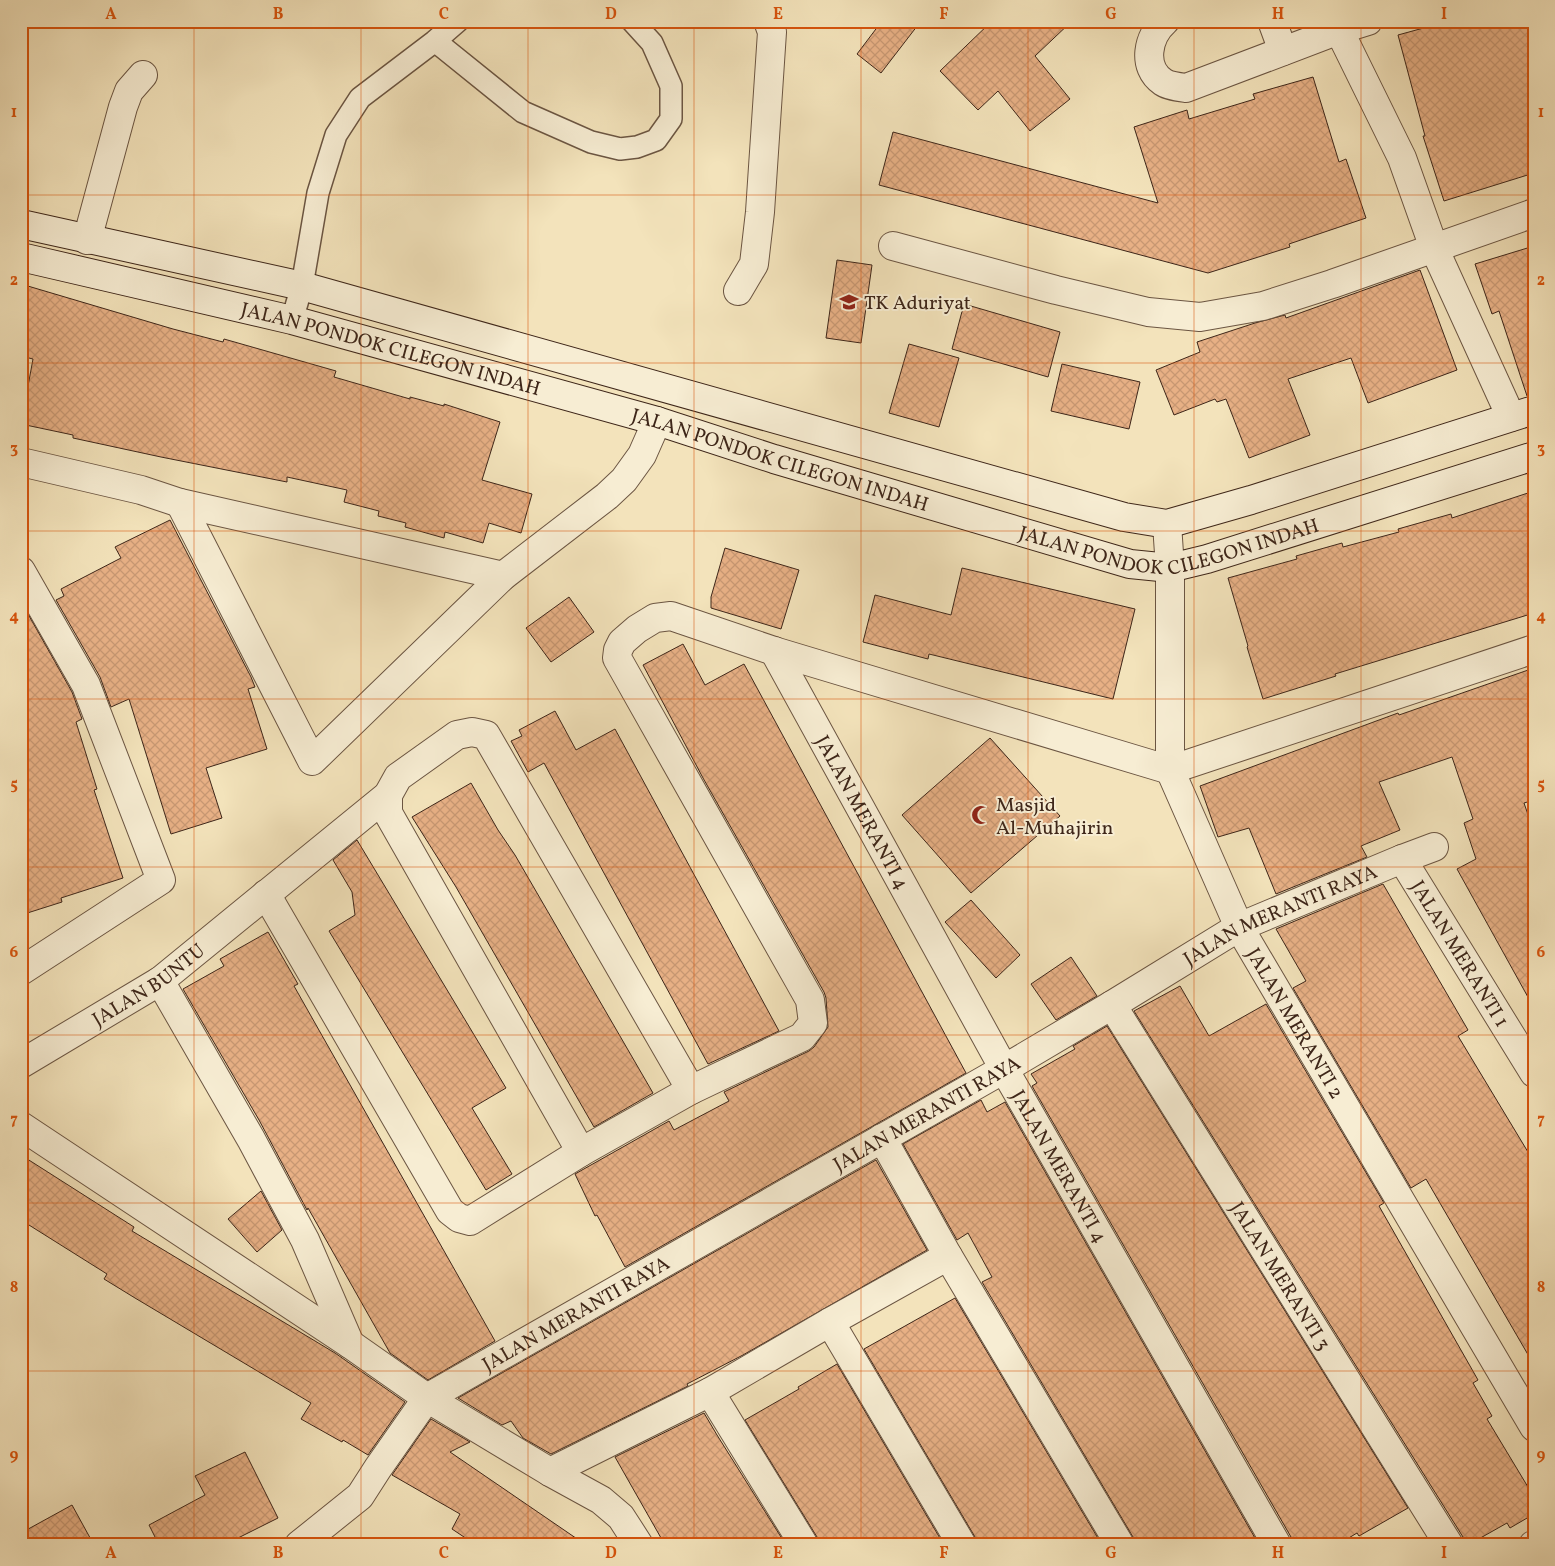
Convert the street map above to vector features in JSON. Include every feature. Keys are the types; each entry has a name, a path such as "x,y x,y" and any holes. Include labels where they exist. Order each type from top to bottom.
{"street":[{"path":"738,292 754,264 760,212 772,32 768,21"},
{"path":"1165,21 1158,28 1150,42 1148,60 1157,77 1165,84 1186,88 1368,21"},
{"path":"1272,21 1283,51"},
{"path":"1340,30 1402,158 1434,248 1522,413"},
{"path":"87,240 123,107 129,91 143,75"},
{"path":"893,246 1056,290 1148,312 1200,317 1263,306 1332,284 1534,213"},
{"name":"JALAN PONDOK CILEGON INDAH","path":"21,224 302,286 1124,516 1167,524 1251,500 1522,413"},
{"name":"JALAN PONDOK CILEGON INDAH","path":"21,257 292,320 657,421 774,459 1130,564 1170,568 1239,550 1534,456"},
{"path":"180,503 312,761 503,576 607,496 624,480 642,455 657,421"},
{"path":"21,462 141,490 180,503 503,576"},
{"name":"JALAN MERANTI 2","path":"1167,524 1170,568 1170,770 1239,927 1534,1427"},
{"path":"21,571 86,685 161,880 21,971"},
{"path":"266,894 450,1211 459,1218 470,1221 581,1152 691,1090 802,1037 814,1023 810,1000 617,658 622,642 655,618 670,616 774,650 1170,770 1534,649"},
{"name":"JALAN MERANTI 4","path":"774,650 1004,1069 1277,1545"},
{"name":"JALAN BUNTU","path":"21,1064 160,981 388,795 398,777 457,735 472,732 486,735 691,1090"},
{"path":"388,795 388,812 581,1152"},
{"name":"JALAN MERANTI RAYA","path":"427,1398 1004,1069 1239,927 1434,847"},
{"name":"JALAN MERANTI 1","path":"1402,859 1534,1073"},
{"path":"160,981 251,1139 305,1240 350,1344"},
{"name":"JALAN MERANTI 3","path":"1112,1005 1449,1545"},
{"path":"21,1126 350,1344 427,1398 550,1472 602,1500 621,1517 639,1545"},
{"path":"882,1138 948,1256 1120,1545"},
{"path":"550,1472 710,1392 948,1256"},
{"path":"830,1322 962,1545"},
{"path":"710,1392 804,1545"},
{"path":"299,1545 360,1496 427,1398"}],"lane":[{"path":"292,320 302,286 318,193 336,135 360,98 435,41 458,21"},
{"path":"435,41 523,112 591,142 620,149 637,148 656,140 670,119 672,86 652,43 632,21"}],"building":[{"path":"882,21 921,21 881,73 857,54"},
{"path":"992,21 1072,21 1035,56 1070,99 1030,131 998,91 978,110 940,71"},
{"path":"1449,21 1534,21 1534,173 1444,201 1423,136 1425,136 1398,35"},
{"path":"1313,77 1339,162 1346,159 1366,218 1289,244 1290,247 1208,273 879,185 893,132 1158,203 1134,127 1187,110 1189,119 1255,99 1253,94"},
{"path":"1534,246 1534,395 1527,396 1499,311 1492,314 1475,264"},
{"name":"TK Aduriyat","path":"837,260 872,265 861,343 826,338"},
{"path":"1420,270 1457,370 1368,403 1351,358 1288,379 1310,435 1249,458 1226,399 1217,402 1215,399 1174,415 1156,370 1200,352 1197,342 1255,323 1285,315 1286,318"},
{"path":"21,284 173,329 223,342 224,339 336,371 334,377 410,399 410,397 444,406 444,404 500,422 482,480 532,494 521,533 489,523 483,543 445,532 444,538 405,527 406,523 378,516 379,511 344,502 347,490 287,477 287,482 161,457 73,438 73,435 21,424 33,359 21,356"},
{"path":"964,304 1060,332 1048,377 952,349"},
{"path":"909,344 959,358 939,427 889,413"},
{"path":"1062,364 1140,382 1129,429 1051,411"},
{"path":"1534,491 1534,613 1335,674 1336,676 1263,699 1228,578 1297,559 1296,556 1342,543 1343,547 1399,532 1398,529 1451,514 1452,518"},
{"path":"170,520 251,677 255,687 248,689 267,749 206,768 222,818 171,834 129,699 111,707 100,677 56,600 64,596 61,589 121,558 115,547"},
{"path":"725,548 799,570 781,629 711,608 711,597"},
{"path":"962,568 1135,609 1113,699 929,654 928,659 863,642 875,595 951,615"},
{"path":"569,597 594,632 551,662 526,628"},
{"path":"28,614 72,692 82,719 76,722 97,789 94,790 123,878 61,898 62,902 21,915 21,618"},
{"path":"683,644 705,685 744,664 966,1073 625,1267 597,1215 595,1216 575,1174 669,1121 674,1130 729,1101 724,1092 809,1051 828,1027 824,992 703,778 643,665"},
{"path":"1534,668 1534,800 1524,803 1534,832 1534,1008 1457,869 1476,859 1464,823 1473,819 1452,757 1379,782 1400,830 1361,846 1367,857 1276,894 1249,828 1218,837 1200,786 1398,713 1399,715"},
{"path":"555,711 576,750 615,729 779,1031 708,1064 544,763 528,772 511,741 522,736 519,730"},
{"name":"Masjid Al-Muhajirin","path":"990,738 1060,816 971,893 902,815"},
{"path":"471,783 653,1093 594,1127 456,887 412,817"},
{"path":"357,840 506,1088 472,1108 512,1174 486,1190 329,931 355,915 352,892 333,860"},
{"path":"1383,884 1468,1030 1458,1036 1534,1162 1534,1365 1426,1179 1411,1188 1293,988 1306,981 1276,929"},
{"path":"971,900 1020,955 996,978 945,922"},
{"path":"268,932 298,984 294,986 495,1341 428,1380 390,1353 183,989 224,966 220,959"},
{"path":"1071,957 1097,996 1056,1020 1031,984"},
{"path":"1180,986 1209,1036 1266,1004 1384,1203 1379,1206 1478,1380 1473,1383 1492,1416 1487,1419 1534,1497 1534,1514 1510,1528 1507,1523 1468,1545 1134,1011"},
{"path":"1107,1026 1408,1508 1359,1536 1357,1533 1337,1545 1293,1545 1291,1537 1032,1086 1037,1083 1031,1074 1075,1049 1073,1046"},
{"path":"981,1100 987,1112 1005,1102 1259,1545 1136,1545 982,1282 992,1277 968,1233 957,1240 903,1144"},
{"path":"21,1155 134,1227 132,1231 335,1353 405,1402 368,1455 301,1419 311,1403 104,1279 107,1274 21,1220"},
{"path":"876,1160 927,1250 743,1355 687,1384 688,1386 551,1454 523,1438 511,1421 502,1425 458,1398"},
{"path":"261,1191 282,1230 257,1252 228,1219"},
{"path":"955,1298 1102,1545 978,1545 864,1349"},
{"path":"837,1364 944,1545 820,1545 817,1537 745,1420 799,1389 798,1387"},
{"path":"704,1413 786,1545 665,1545 615,1457"},
{"path":"431,1419 470,1442 450,1452 586,1545 476,1545 452,1529 460,1514 392,1475"},
{"path":"245,1452 278,1518 224,1545 159,1545 149,1525 205,1495 195,1476"},
{"path":"72,1505 94,1545 21,1545 21,1533"}],"place":[{"name":"TK Aduriyat","path":"849,302"},
{"name":"Masjid Al-Muhajirin","path":"981,815"}]}
